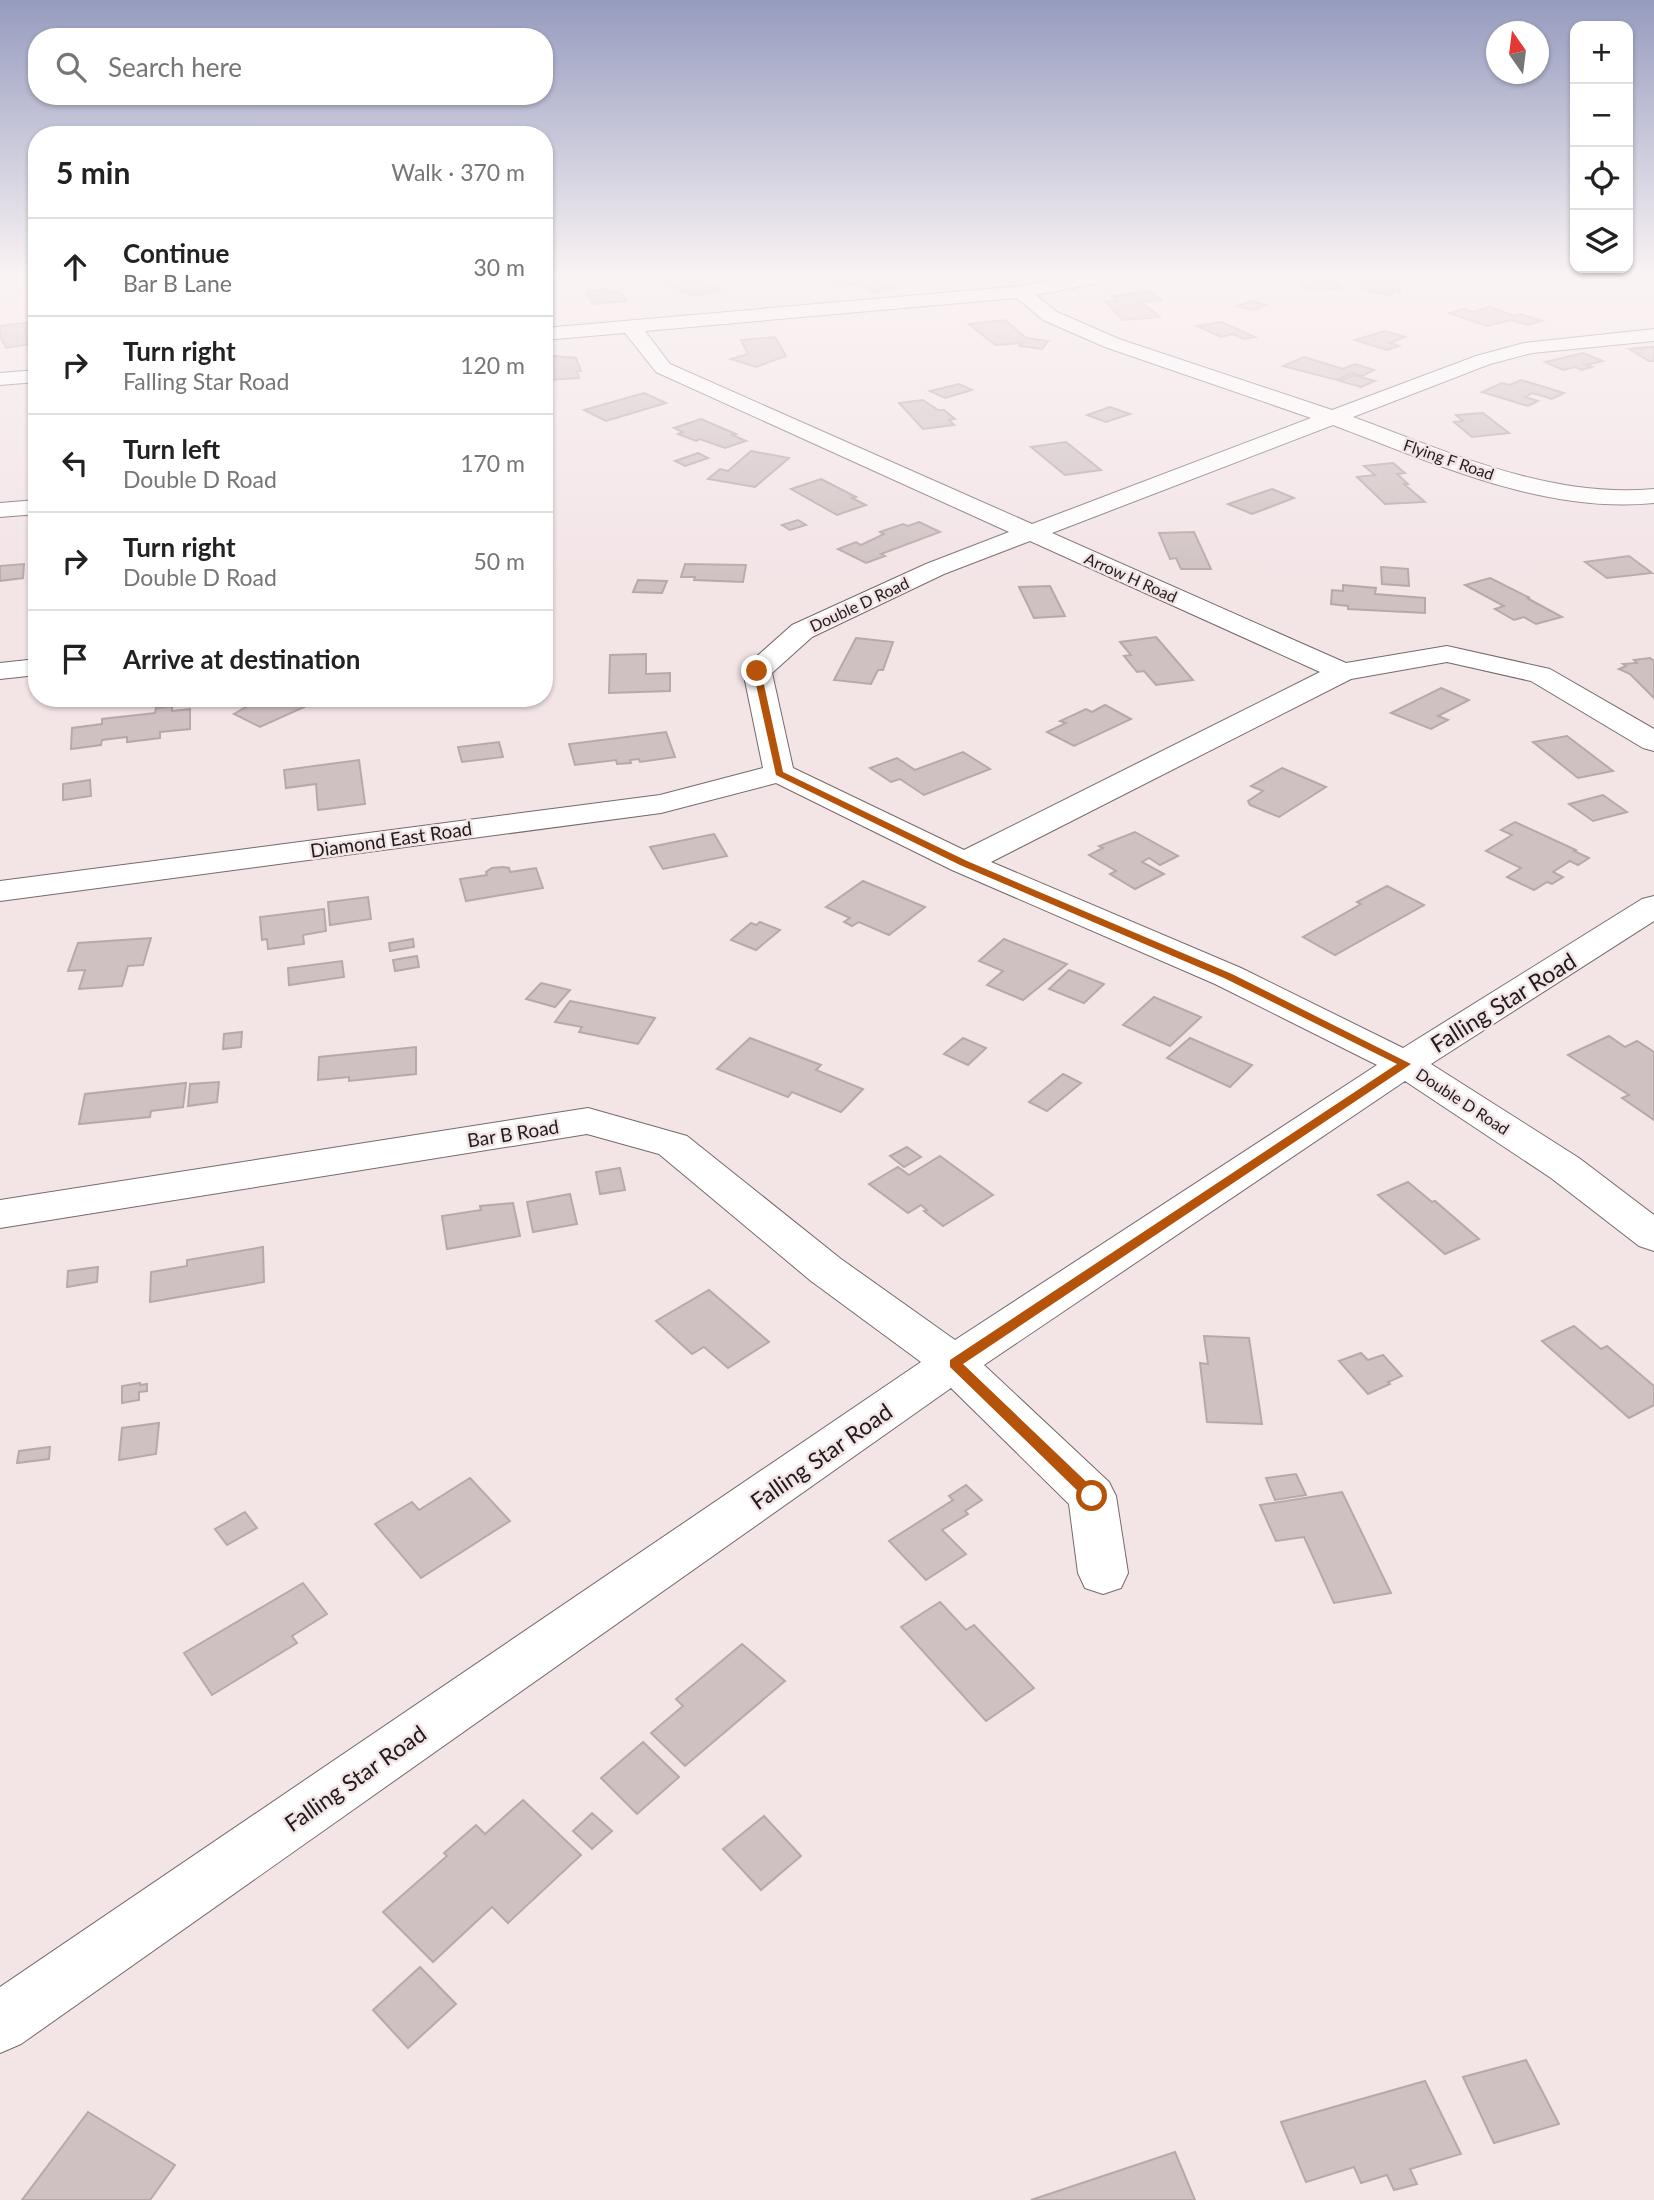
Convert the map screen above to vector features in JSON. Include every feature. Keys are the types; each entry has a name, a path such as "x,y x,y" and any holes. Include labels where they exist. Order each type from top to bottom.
{"street":[{"name":"Arrow H Road","path":"689,380 1343,672"},
{"name":"Flying F Road","path":"1221,380 1473,469 1548,490 1624,499 1654,496"},
{"name":"Double D Road","path":"1432,380 1028,531 935,569 802,631 757,671 779,773 964,863 1228,976 1405,1064 1565,1168 1654,1237"},
{"path":"0,510 28,508"},
{"path":"964,863 1343,672 1447,654 1540,675 1654,742"},
{"path":"0,671 28,668"},
{"name":"Diamond East Road","path":"0,891 661,804 779,773"},
{"name":"Falling Star Road","path":"0,2023 954,1363 1405,1064 1654,906"},
{"name":"Bar B Road","path":"0,1214 588,1121 673,1145 826,1269 954,1363 1092,1496 1103,1573"}],"building":[{"path":"1370,380 1375,381 1361,387 1340,381"},
{"path":"1521,380 1564,393 1552,399 1532,393 1525,397 1538,401 1528,406 1482,392 1502,383 1510,385"},
{"path":"959,384 972,390 945,398 930,391"},
{"path":"644,393 666,403 606,421 584,410"},
{"path":"923,400 938,410 944,410 955,419 949,420 954,425 923,429 899,403"},
{"path":"1110,407 1130,414 1106,422 1087,415"},
{"path":"1483,413 1509,433 1472,437 1454,422 1463,421 1456,415"},
{"path":"701,419 746,441 725,448 678,434 683,432 674,428"},
{"path":"1066,442 1101,470 1065,475 1031,447"},
{"path":"751,451 789,458 755,487 708,479 720,469 728,471"},
{"path":"698,453 708,458 685,466 675,461"},
{"path":"1393,463 1405,473 1397,474 1408,484 1404,484 1425,502 1385,504 1357,477 1375,475 1364,466"},
{"path":"821,479 866,505 837,515 791,489"},
{"path":"1272,489 1294,498 1252,514 1228,504"},
{"path":"798,520 806,525 790,530 782,525"},
{"path":"919,522 940,532 881,554 885,556 866,563 838,549 856,542 861,545 884,534 880,532"},
{"path":"1194,532 1211,569 1181,569 1176,558 1170,559 1159,533"},
{"path":"1629,556 1652,573 1607,578 1585,562"},
{"path":"24,564 23,578 0,581 0,566"},
{"path":"685,564 746,565 743,582 681,577"},
{"path":"1381,567 1408,569 1409,586 1382,584"},
{"path":"1490,578 1562,617 1536,624 1524,617 1514,620 1495,609 1504,606 1465,585"},
{"path":"638,580 667,581 662,593 633,592"},
{"path":"1343,585 1376,588 1375,594 1425,598 1425,613 1348,609 1348,606 1331,604 1332,590 1343,591"},
{"path":"1050,586 1065,616 1034,618 1019,587"},
{"path":"1156,637 1193,680 1156,685 1144,671 1137,672 1124,656 1131,655 1120,642"},
{"path":"856,638 893,642 883,670 878,670 871,684 834,680"},
{"path":"646,654 646,674 670,673 670,691 609,693 610,655"},
{"path":"1650,658 1654,661 1654,698 1630,674 1619,669 1626,666 1623,664 1637,663 1634,660"},
{"path":"1441,688 1469,700 1438,716 1448,720 1431,729 1391,713"},
{"path":"1105,705 1131,719 1074,746 1047,732 1066,723 1060,721 1086,709 1092,712"},
{"path":"172,707 172,711 190,709 190,729 160,732 160,738 127,742 127,737 102,740 101,745 71,749 72,728 102,724 102,719 155,713 156,708"},
{"path":"246,707 304,707 260,727 234,714"},
{"path":"666,732 675,757 640,762 639,759 630,760 631,763 617,764 616,760 575,765 569,744"},
{"path":"1567,736 1613,771 1578,778 1533,742"},
{"path":"499,742 503,757 462,762 458,747"},
{"path":"963,752 990,769 924,795 900,779 891,782 870,768 897,758 915,770"},
{"path":"359,760 365,804 318,810 316,784 286,788 284,770"},
{"path":"1282,768 1326,787 1279,817 1250,805 1248,801 1263,791 1251,786"},
{"path":"90,780 91,796 63,800 63,784"},
{"path":"1603,795 1627,812 1593,821 1569,804"},
{"path":"1515,822 1589,858 1578,865 1570,861 1553,872 1563,877 1534,890 1507,877 1521,868 1486,851 1512,835 1501,830"},
{"path":"1135,832 1178,856 1160,865 1149,858 1142,862 1164,874 1135,889 1110,874 1116,871 1089,855 1103,848 1099,846"},
{"path":"714,834 727,856 663,869 650,847"},
{"path":"492,868 509,868 510,872 536,868 543,888 466,901 460,879 487,875 486,872"},
{"path":"863,881 925,907 889,935 859,922 852,926 844,922 850,918 826,907"},
{"path":"1387,886 1424,905 1335,955 1303,937 1361,904 1357,902"},
{"path":"368,897 371,919 330,925 328,902"},
{"path":"324,909 326,931 303,935 304,944 268,949 267,939 262,940 260,917"},
{"path":"760,922 780,930 756,950 731,940 751,923 756,925"},
{"path":"151,938 143,965 128,966 122,986 79,989 85,970 68,971 78,943"},
{"path":"413,939 414,947 390,951 389,943"},
{"path":"1004,939 1067,964 1023,1000 987,985 1003,971 979,961"},
{"path":"417,956 419,967 395,971 393,960"},
{"path":"342,961 344,977 289,985 288,968"},
{"path":"1069,970 1104,984 1084,1003 1049,989"},
{"path":"541,983 570,990 555,1007 526,999"},
{"path":"1154,997 1201,1017 1170,1046 1123,1025"},
{"path":"570,1001 655,1018 638,1044 579,1032 582,1027 555,1022"},
{"path":"242,1032 241,1047 223,1049 224,1034"},
{"path":"1609,1036 1625,1047 1637,1041 1654,1052 1654,1120 1622,1098 1629,1095 1568,1055"},
{"path":"750,1038 821,1065 816,1070 863,1089 841,1112 792,1092 788,1097 717,1069"},
{"path":"963,1038 986,1048 968,1065 944,1054"},
{"path":"1190,1038 1252,1065 1230,1087 1167,1058"},
{"path":"416,1047 416,1074 349,1081 349,1077 318,1080 319,1057"},
{"path":"1063,1074 1081,1083 1047,1111 1029,1102"},
{"path":"219,1082 217,1102 188,1106 190,1084"},
{"path":"186,1083 183,1107 151,1111 150,1117 79,1124 85,1094"},
{"path":"907,1147 921,1157 904,1167 890,1156"},
{"path":"940,1156 993,1195 943,1226 924,1211 927,1210 921,1205 908,1213 869,1184 898,1167 909,1175"},
{"path":"620,1168 625,1190 600,1194 596,1172"},
{"path":"1408,1182 1479,1239 1445,1254 1378,1195"},
{"path":"570,1194 577,1224 533,1232 527,1202"},
{"path":"513,1203 520,1236 447,1249 442,1216 481,1210 480,1206"},
{"path":"263,1247 264,1282 150,1302 151,1272 187,1266 187,1260"},
{"path":"98,1267 97,1282 67,1287 68,1271"},
{"path":"709,1290 769,1342 728,1368 704,1347 692,1354 656,1321"},
{"path":"1574,1326 1601,1349 1607,1346 1654,1386 1654,1405 1629,1418 1542,1341"},
{"path":"1204,1336 1249,1338 1262,1424 1207,1422 1200,1363 1208,1364"},
{"path":"1361,1353 1368,1360 1383,1355 1402,1376 1368,1394 1339,1361"},
{"path":"147,1384 147,1391 139,1392 139,1400 122,1403 122,1386"},
{"path":"159,1423 156,1454 119,1460 122,1428"},
{"path":"50,1447 49,1459 17,1463 19,1451"},
{"path":"1296,1474 1306,1495 1275,1500 1266,1478"},
{"path":"470,1478 510,1521 421,1578 375,1524 412,1502 419,1510"},
{"path":"966,1485 982,1500 965,1511 968,1514 942,1530 966,1554 926,1580 889,1541 953,1500 949,1496"},
{"path":"1342,1492 1391,1593 1334,1603 1304,1537 1276,1541 1260,1505"},
{"path":"245,1512 257,1528 227,1545 215,1529"},
{"path":"303,1583 327,1614 292,1636 297,1643 212,1695 184,1653"},
{"path":"940,1602 966,1630 974,1625 1034,1688 986,1721 901,1627"},
{"path":"742,1644 785,1681 685,1766 651,1733 683,1706 676,1699"},
{"path":"643,1742 679,1777 637,1814 601,1778"},
{"path":"523,1800 581,1855 508,1923 492,1907 433,1962 383,1912 447,1856 444,1853 476,1825 485,1834"},
{"path":"592,1813 612,1831 592,1849 573,1831"},
{"path":"764,1816 801,1856 761,1890 723,1849"},
{"path":"420,1967 456,2004 408,2048 373,2010"},
{"path":"1526,2060 1559,2124 1494,2143 1463,2077"},
{"path":"1425,2081 1461,2154 1410,2169 1417,2184 1394,2190 1387,2175 1361,2183 1354,2167 1306,2182 1281,2122"},
{"path":"88,2112 175,2165 150,2200 22,2200"},
{"path":"1175,2152 1195,2200 1031,2200"}],"route":[{"path":"757,671 779,773 964,863 1228,976 1405,1064 954,1363 1092,1496"}]}
